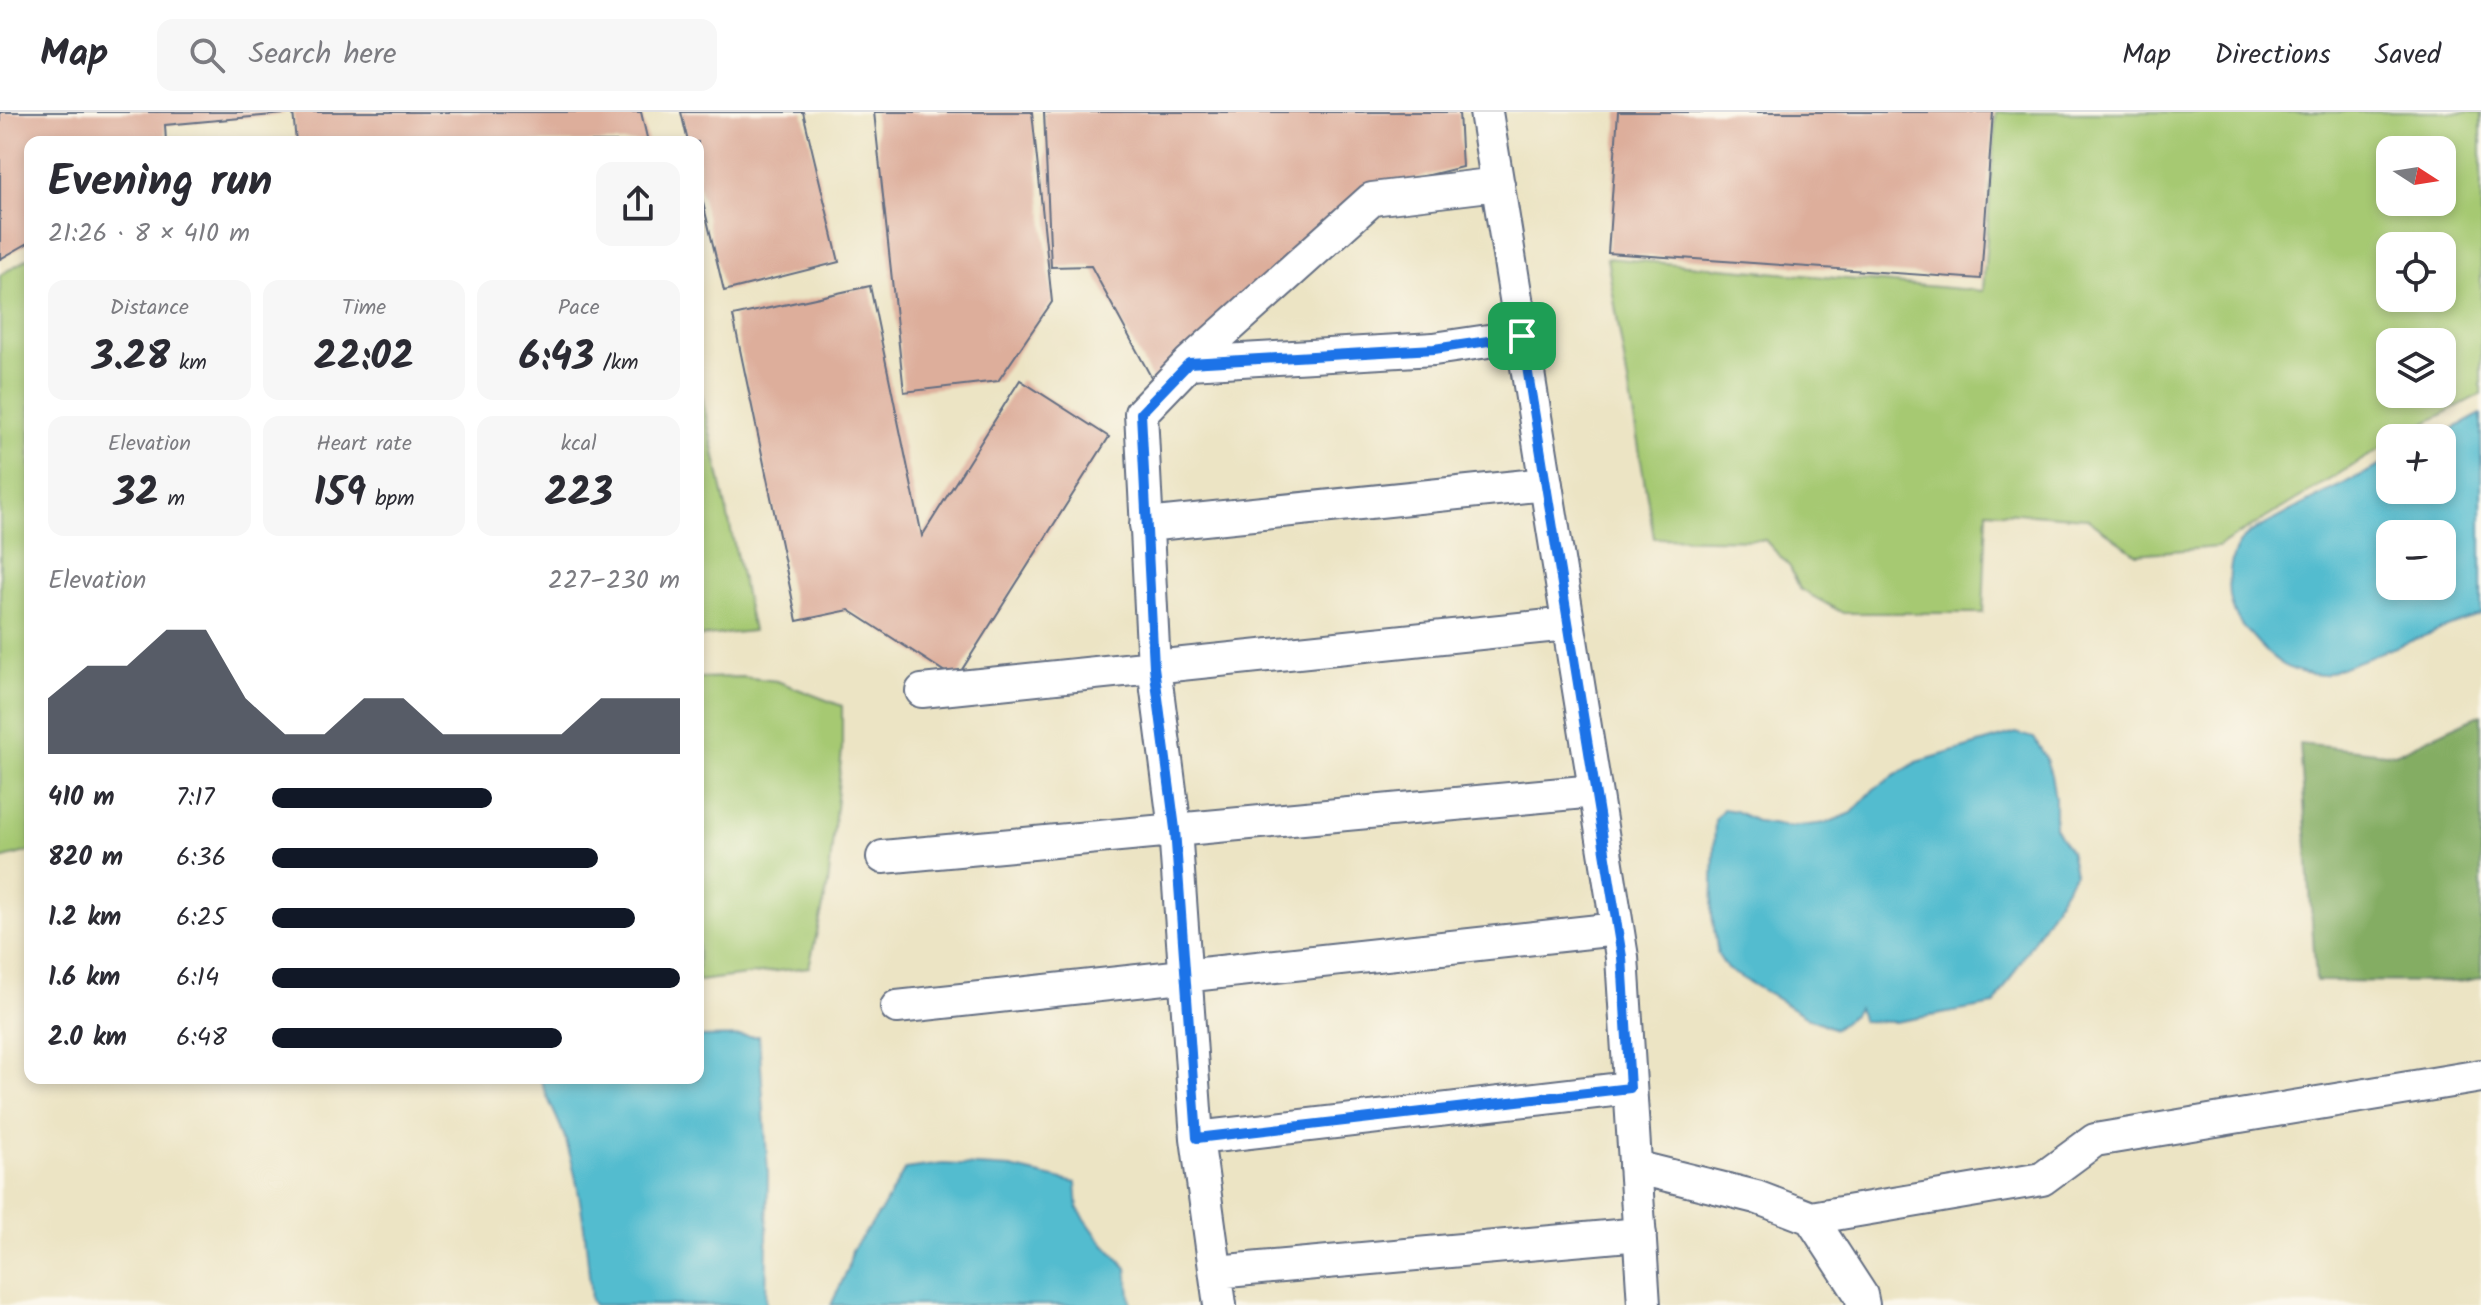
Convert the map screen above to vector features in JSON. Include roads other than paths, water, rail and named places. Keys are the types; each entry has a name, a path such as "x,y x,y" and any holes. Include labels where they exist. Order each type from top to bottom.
{"street":[{"path":"1486,112 1622,957 1644,1305"},
{"path":"1220,1305 1197,1138 1175,829 1154,667 1141,413 1189,363 1372,199 1498,184"},
{"path":"1189,363 1434,349 1522,336"},
{"path":"1146,525 1546,484"},
{"path":"922,691 1568,624"},
{"path":"883,857 1595,791"},
{"path":"897,1007 1617,929"},
{"path":"1635,1167 1756,1197 1811,1218 2042,1179 2095,1140 2481,1076"},
{"path":"1197,1138 1630,1088"},
{"path":"1811,1218 1861,1295 1863,1305"},
{"path":"1216,1272 1640,1234"}],"water":[{"path":"2481,414 2481,614 2323,675 2291,669 2274,659 2242,625 2234,613 2229,580 2233,557 2243,539 2288,512 2376,468 2376,504 2456,504 2456,427"},
{"path":"2016,733 2034,738 2045,756 2055,798 2055,828 2070,851 2075,873 1994,1005 1895,1022 1862,1021 1857,1008 1835,1029 1809,1018 1727,969 1718,955 1712,915 1715,820 1723,809 1758,822 1790,827 1827,823 1852,813 1874,789 1917,762"},
{"path":"759,1036 768,1173 766,1305 594,1305 572,1160 542,1084 704,1084 704,1037"},
{"path":"943,1164 1011,1168 1076,1183 1078,1209 1098,1237 1127,1268 1131,1305 831,1305 848,1269 852,1250 881,1211 905,1169"}]}
